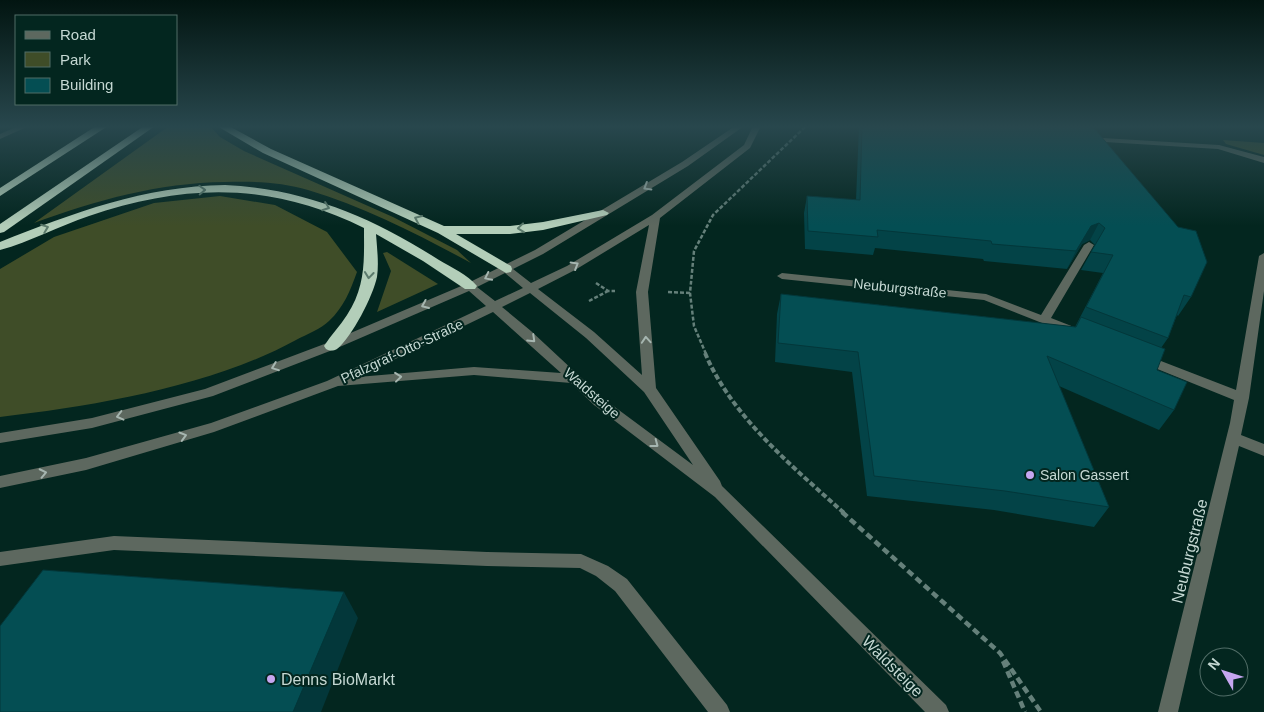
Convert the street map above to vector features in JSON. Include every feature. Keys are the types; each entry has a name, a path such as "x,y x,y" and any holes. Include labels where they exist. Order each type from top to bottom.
{"highway":[{"path":"0,193 52,159"},
{"path":"0,229 102,159"},
{"path":"284,159 442,230 506,269"},
{"path":"0,246 80,215 133,199 180,191 232,188 281,194 327,207 370,227 436,262 470,286"},
{"path":"442,230 510,230 543,226 603,213"},
{"path":"331,346 349,323 366,294 370,276 370,227"}],"street":[{"path":"0,438 92,423 208,393 331,346 506,269 555,242 692,159"},
{"name":"Pfalzgraf-Otto-Straße","path":"0,482 86,464 205,429 332,384 571,268 655,216 729,159"},
{"path":"649,389 642,292 655,216"},
{"path":"1044,320 1089,245"},
{"name":"Neuburgstraße","path":"1168,712 1234,438 1264,256"},
{"name":"Waldsteige","path":"506,269 590,335 649,389 720,493"},
{"name":"Neuburgstraße","path":"782,276 986,298 1080,334"},
{"name":"Waldsteige","path":"470,286 496,306 599,402 720,493 938,712"},
{"path":"1134,355 1242,398"},
{"path":"332,384 474,371 574,379"},
{"path":"1234,438 1264,450"},
{"path":"0,559 114,543 487,559 580,561 602,571 621,585 720,712"}],"path":[{"path":"771,159 713,215 694,251 690,293 694,326 711,367 747,421 826,497 1000,653 1041,712"},
{"path":"1000,653 1025,712"}],"green space":[{"path":"123,159 263,159 393,217 457,250 471,263 371,213 298,187 267,183 200,183 152,189 104,200 34,223"},
{"path":"220,196 275,205 327,232 357,272 343,304 334,316 314,331 263,356 190,382 152,392 75,407 0,417 0,269 54,237 154,203"},
{"path":"387,252 438,284 377,312 391,271 383,253"}],"building":[{"path":"861,159 1120,159 1178,227 1196,231 1207,262 1191,297 1184,295 1168,338 1086,307 1113,255 1091,252 1105,228 1099,223 1091,226 1076,251 992,244 991,241 877,230 878,237 808,231 807,196 860,200"},
{"path":"781,294 1076,327 1081,317 1165,349 1157,370 1187,382 1174,410 1047,356 1109,507 1005,491 874,476 858,352 778,343"},
{"path":"43,570 344,592 293,712 0,712 0,626"}],"place":[{"name":"Salon Gassert","path":"1030,475"},
{"name":"Denns BioMarkt","path":"271,679"}]}
